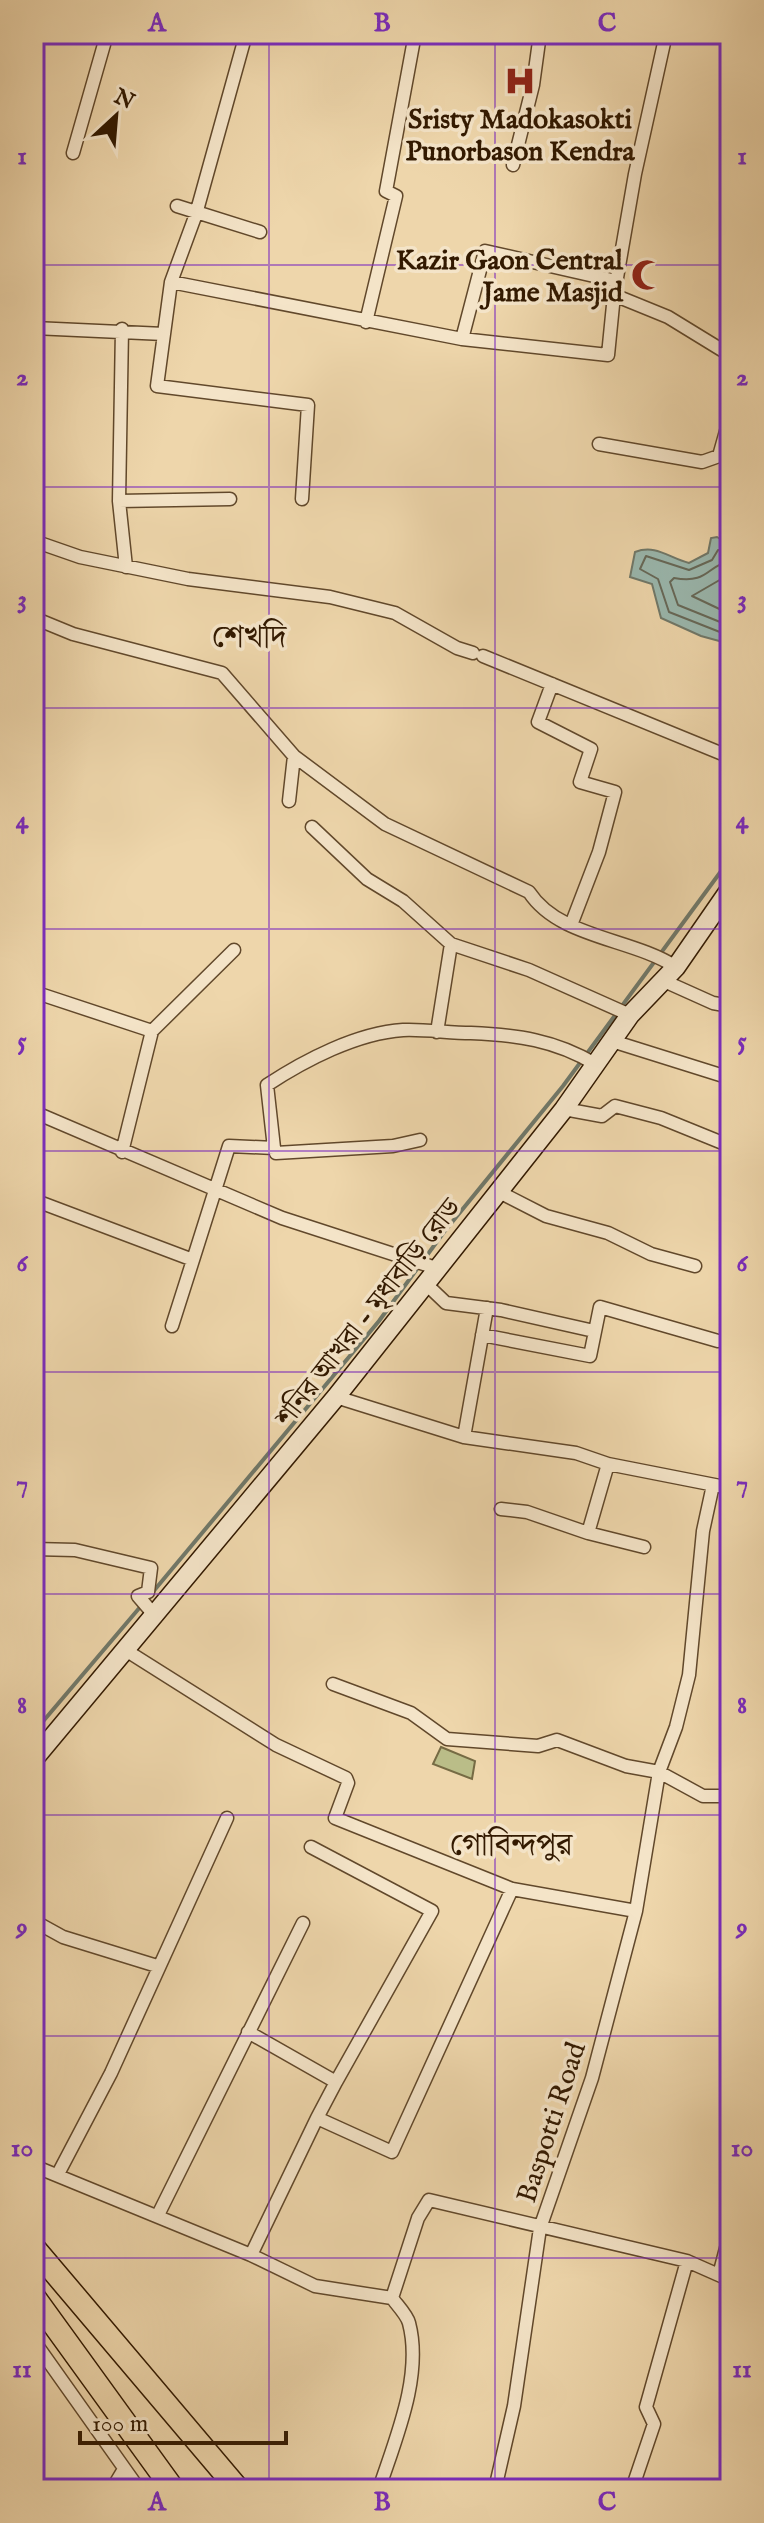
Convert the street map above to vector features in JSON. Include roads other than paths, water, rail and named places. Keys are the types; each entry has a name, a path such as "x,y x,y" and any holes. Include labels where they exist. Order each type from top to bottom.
{"highway":[{"path":"34,2239 62,2282"},
{"path":"34,2248 238,2489"},
{"path":"34,2297 173,2489"}],"main road":[{"name":"শনির আখরা - মৃধাবাড়ি রোড","path":"34,1759 336,1397 564,1109 630,1015 670,970 730,889"}],"street":[{"path":"73,153 107,34"},
{"path":"246,34 196,214 171,282 157,386 308,405 302,499"},
{"path":"366,322 396,196 386,191 415,34"},
{"path":"513,165 533,85 540,34"},
{"path":"171,282 462,339 608,355 616,281 635,174 666,34"},
{"path":"177,206 260,232"},
{"path":"462,339 485,251 616,281"},
{"path":"614,295 668,317 730,355"},
{"path":"34,328 122,329 164,334"},
{"path":"122,329 119,501 126,567"},
{"path":"599,444 702,462 725,457 730,417"},
{"path":"119,501 230,499"},
{"path":"34,541 80,557 126,567 188,579 330,597 395,613 457,648 730,757"},
{"path":"34,618 73,634 222,673 294,756 385,824 529,892 540,909 571,925 644,949 713,1003 730,1006"},
{"path":"552,684 538,722 591,749 580,782 615,792 599,852 571,925"},
{"path":"289,801 294,756"},
{"path":"312,827 367,879 403,901 451,944 529,970 630,1015"},
{"path":"437,1032 451,944"},
{"path":"122,1152 152,1031 234,950"},
{"path":"34,992 152,1031"},
{"path":"420,1140 358,1149 276,1153 267,1085 293,1068 371,1037 403,1030 520,1036 568,1048 595,1064"},
{"path":"612,1041 730,1078"},
{"path":"564,1109 602,1116 615,1106 635,1110 730,1146"},
{"path":"34,1112 282,1218 402,1256 430,1275 446,1303 487,1308 594,1331"},
{"path":"172,1326 229,1146 274,1148"},
{"path":"499,1192 546,1216 608,1233 651,1254 695,1266"},
{"path":"34,1200 193,1260"},
{"path":"482,1335 590,1356 600,1307 718,1341"},
{"path":"464,1437 487,1308"},
{"path":"336,1397 464,1437 576,1453 608,1464 730,1488"},
{"path":"588,1533 608,1464"},
{"name":"Baspotti Road","path":"495,2489 514,2406 540,2228 592,2078 636,1911 659,1772 676,1727 689,1675 703,1531 713,1485"},
{"path":"501,1509 527,1512 588,1533 644,1547"},
{"path":"34,1549 75,1550 151,1568 148,1592 138,1596 154,1614"},
{"path":"127,1651 276,1745 346,1778 348,1783 335,1818 512,1889 636,1911"},
{"path":"333,1684 411,1713 447,1739 538,1746 557,1740 626,1766 659,1772 703,1796 730,1796"},
{"path":"58,2174 111,2073 157,1966 227,1818"},
{"path":"251,2255 317,2118 432,1911 311,1847"},
{"path":"317,2118 392,2152 512,1889"},
{"path":"34,1921 63,1937 157,1966"},
{"path":"158,2215 303,1923"},
{"path":"248,2032 336,2082"},
{"path":"34,2166 158,2215 315,2286 392,2298 409,2321 413,2357 402,2420 379,2489"},
{"path":"392,2298 418,2218 429,2200 687,2261 724,2277 730,2233"},
{"path":"632,2489 654,2424 646,2407 687,2261"},
{"path":"34,2341 139,2489"},
{"path":"112,2489 124,2469"}],"water":[{"path":"717,537 730,545 730,644 701,636 661,618 652,584 630,577 635,552 656,551 689,563 708,553 711,538"}],"waterway":[{"path":"152,1593 379,1321 444,1232 563,1086 730,859"},
{"path":"34,1732 141,1606"}],"place":[{"name":"Sristy Madokasokti Punorbason Kendra","path":"520,81"},
{"name":"Kazir Gaon Central Jame Masjid","path":"647,275"}],"district":[{"name":"শেখদি","path":"249,636"},
{"name":"গোবিন্দপুর","path":"511,1844"}]}
